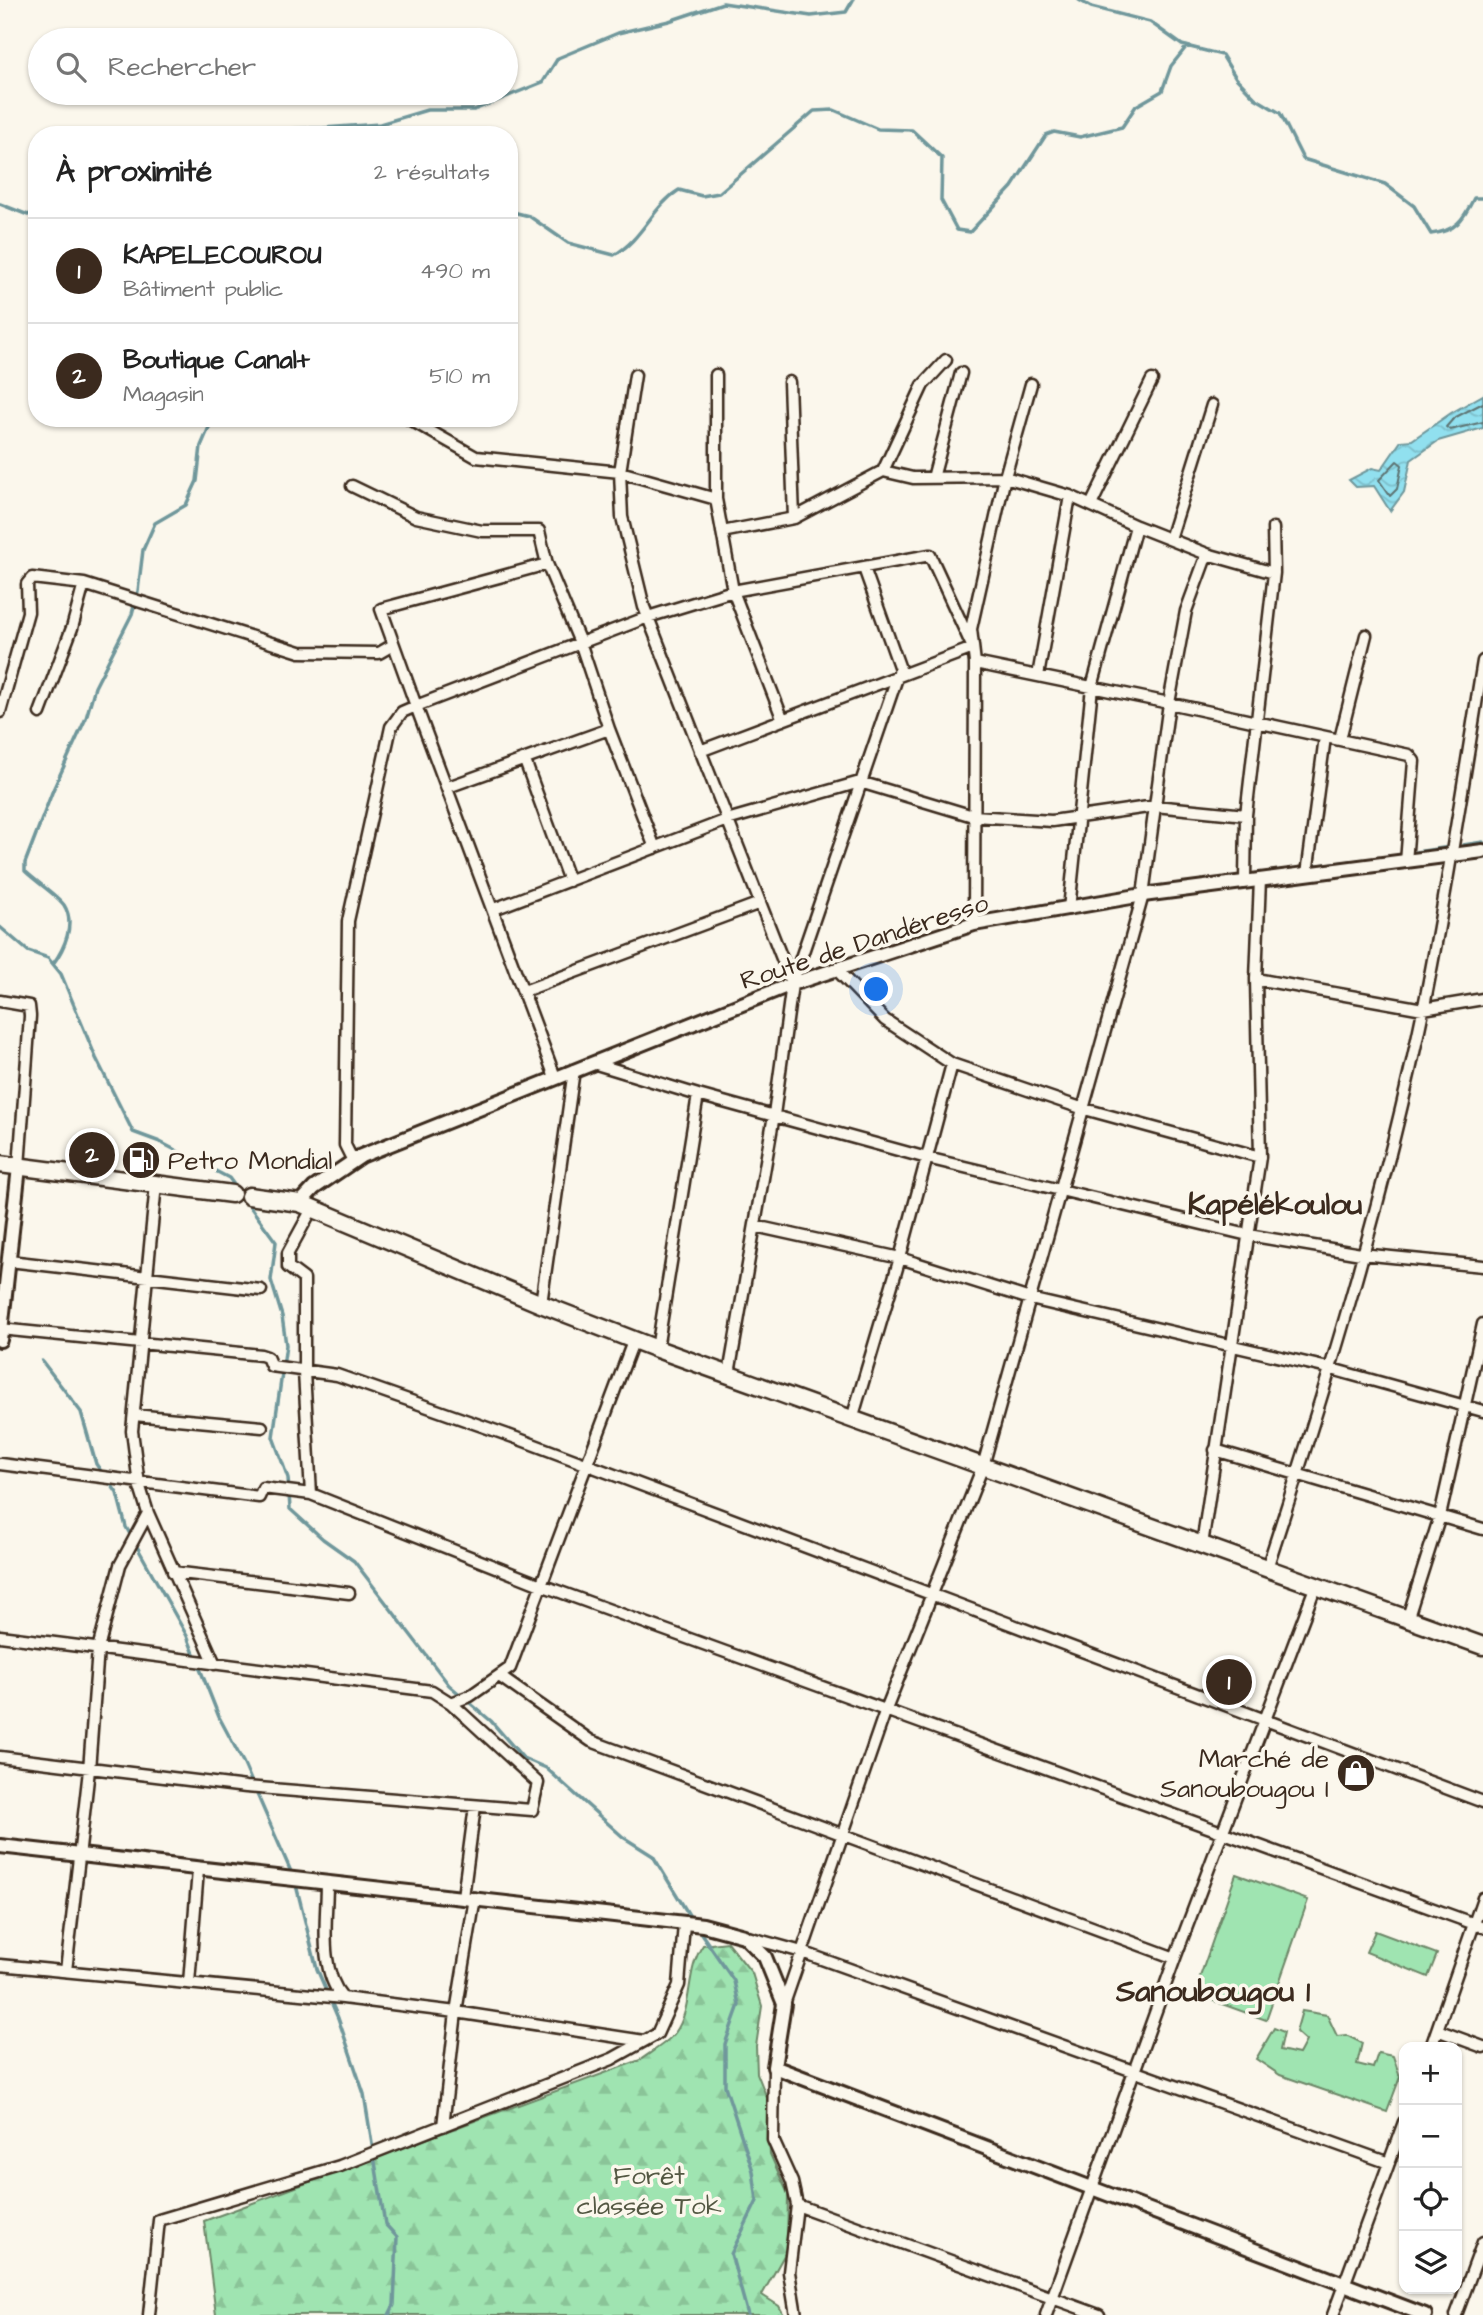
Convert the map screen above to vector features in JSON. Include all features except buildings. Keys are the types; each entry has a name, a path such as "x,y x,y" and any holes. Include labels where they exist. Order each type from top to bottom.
{"highway":[{"path":"0,1164 232,1194"},
{"path":"249,1196 306,1206 656,1349 1483,1646"}],"street":[{"path":"722,532 794,518 883,471 923,385 946,360"},
{"path":"933,478 961,373"},
{"path":"635,375 620,472 622,517 648,617 792,984"},
{"path":"716,376 716,499 733,590 783,720"},
{"path":"1091,505 1152,380"},
{"path":"789,382 794,518"},
{"path":"974,924 975,663 971,629 1005,477 1031,384"},
{"path":"1170,539 1212,405"},
{"path":"423,427 476,457 620,472 716,499"},
{"path":"883,471 913,478 1005,477 1070,496 1207,554 1274,573"},
{"path":"352,486 416,517 482,531 539,531 547,564 581,645 654,848"},
{"path":"1038,676 1070,496"},
{"path":"1069,909 1092,687 1136,526"},
{"path":"1245,881 1246,815 1274,573 1273,528"},
{"path":"796,2315 790,2293 789,2272 797,2205 792,2182 774,2140 774,2067 784,2004 885,1712 983,1466 1143,895 1169,704 1186,611 1207,554"},
{"path":"353,1161 345,1145 348,921 391,727 402,712 648,617 733,590 930,555 973,648"},
{"path":"547,564 381,610 555,1077"},
{"path":"729,1374 774,1115 792,984 900,669 864,568"},
{"path":"0,712 29,612 28,580 32,578 84,583 300,652 379,653 393,646"},
{"path":"40,713 72,628 84,583"},
{"path":"1340,739 1366,635"},
{"path":"700,751 973,648"},
{"path":"1267,1568 1298,1474 1361,1254 1423,1009 1479,709 1483,662"},
{"path":"975,663 1325,737 1399,750 1414,761 1406,862"},
{"path":"448,787 609,729"},
{"path":"1307,874 1325,737"},
{"path":"525,761 569,880"},
{"path":"494,909 727,820 860,782 973,816 1052,821 1155,806 1246,815"},
{"name":"Route de Dandéresso","path":"306,1206 314,1188 353,1161 555,1077 792,984 974,924 1143,895 1483,851"},
{"path":"1202,1545 1229,1347 1260,1157 1256,979 1260,879"},
{"path":"524,991 760,903"},
{"path":"836,969 885,1020 952,1064 1082,1108 1260,1157"},
{"path":"1256,979 1423,1009 1483,999"},
{"path":"0,1001 29,1006 30,1016 19,1167 0,1333 261,1355 267,1357 271,1366 337,1375 586,1465 931,1597 1483,1802"},
{"path":"592,1063 698,1096 928,1158 1248,1235 1361,1254 1483,1266"},
{"path":"852,1419 901,1258 952,1064"},
{"path":"541,1304 574,1070"},
{"path":"656,1349 698,1096"},
{"path":"156,1184 132,1431 139,1484 148,1513 215,1664"},
{"path":"306,1206 288,1253 288,1267 304,1279 304,1372 311,1494"},
{"path":"755,1226 901,1258 1030,1299 1328,1368 1483,1411"},
{"path":"9,1261 261,1290"},
{"path":"1408,1617 1440,1516 1483,1324"},
{"path":"454,1702 470,1696 510,1668 634,1339"},
{"path":"134,1415 262,1427"},
{"path":"1215,1450 1483,1529"},
{"path":"0,1464 139,1484 259,1497 263,1488 311,1494 541,1585 885,1712 1479,1925"},
{"path":"66,1971 89,1770 98,1649 120,1565 148,1513"},
{"path":"173,1572 349,1593"},
{"path":"1046,2315 1175,1958 1316,1586"},
{"path":"0,1636 432,1691 454,1702 538,1783 532,1810 246,1787 89,1770 0,1757"},
{"path":"499,1676 591,1741 1175,1958"},
{"path":"443,2126 469,1898 475,1806"},
{"path":"0,1846 79,1857 703,1925 802,1952 1390,2163"},
{"path":"189,1983 198,1870"},
{"path":"327,1884 327,1964 335,1989 343,1998"},
{"path":"1433,2042 1479,1925 1483,1898"},
{"path":"149,2315 159,2220 340,2166 612,2059 657,2034 679,1985 685,1924"},
{"path":"744,1936 765,1957 784,2004"},
{"path":"0,1965 456,2011 644,2041"},
{"path":"1437,2030 1483,2047"},
{"path":"774,2067 1425,2315"},
{"path":"1333,2315 1399,2137"},
{"path":"797,2205 1099,2315"},
{"path":"1456,2315 1483,2242"}],"green space":[{"path":"1236,1874 1308,1900 1266,2020 1194,1994"},
{"path":"1375,1931 1437,1954 1428,1977 1366,1952"},
{"name":"Forêt classée Tok","path":"727,1942 752,1973 762,2006 756,2046 757,2073 767,2098 770,2154 788,2194 787,2250 762,2295 779,2306 784,2315 216,2315 204,2221 640,2060 672,2037 681,2023 697,1955 703,1945"},
{"path":"1302,2011 1327,2015 1337,2036 1346,2035 1362,2043 1357,2064 1373,2068 1378,2053 1393,2056 1399,2080 1387,2112 1280,2075 1256,2059 1274,2028 1284,2032 1280,2050 1299,2054 1306,2041 1296,2032"}],"water":[{"path":"1483,395 1483,428 1438,441 1411,460 1404,492 1390,511 1374,486 1356,487 1349,480 1372,468 1381,470 1401,441 1412,440"}],"waterway":[{"path":"518,92 543,82 558,58 618,33 669,21 723,3 811,16 846,12 853,0"},
{"path":"1079,0 1091,7 1150,22 1182,45 1222,55 1236,78 1255,98 1280,113 1303,159 1385,184 1414,206 1431,234 1453,227 1474,198 1483,198"},
{"path":"518,213 529,216 568,243 614,255 624,249 661,205 679,190 702,196 719,193 814,111 834,110 878,129 912,130 942,158 941,200 957,230 970,232 1012,187 1046,135 1054,132 1080,137 1122,127 1136,106 1162,91 1171,66 1187,46"},
{"path":"352,126 380,124 427,110 474,110 486,105"},
{"path":"0,204 28,215"},
{"path":"53,964 67,936 67,912 61,901 25,871 25,863 53,790 86,718 95,687 132,614 143,550 155,523 186,505 197,481 201,446 209,427"},
{"path":"1463,845 1483,842"},
{"path":"1416,852 1450,847"},
{"path":"1311,866 1403,855"},
{"path":"0,927 28,951 48,958 61,974 96,1058 133,1132 160,1142 229,1178 276,1242 271,1280 282,1316 286,1345 273,1437 288,1478 290,1509 323,1539 354,1561 449,1685 491,1721 523,1758 546,1768 623,1837 653,1856 692,1920"},
{"path":"42,1361 81,1412 96,1464 103,1474"},
{"path":"108,1480 117,1493 126,1527 187,1636 219,1717 243,1762 292,1874"},
{"path":"295,1881 317,1969 338,2018 364,2094 385,2224 397,2237 394,2305 389,2315"},
{"path":"698,1929 734,1981 739,2005 725,2044 725,2086 753,2171 757,2201 731,2254 748,2315"}],"place":[{"name":"Boutique Canal+","path":"92,1155"},
{"name":"Petro Mondial","path":"141,1160"},
{"name":"KAPELECOUROU","path":"1229,1682"},
{"name":"Marché de Sanoubougou I","path":"1356,1773"}],"district":[{"name":"Kapélékoulou","path":"1275,1204"},
{"name":"Sanoubougou 1","path":"1213,1991"}]}
